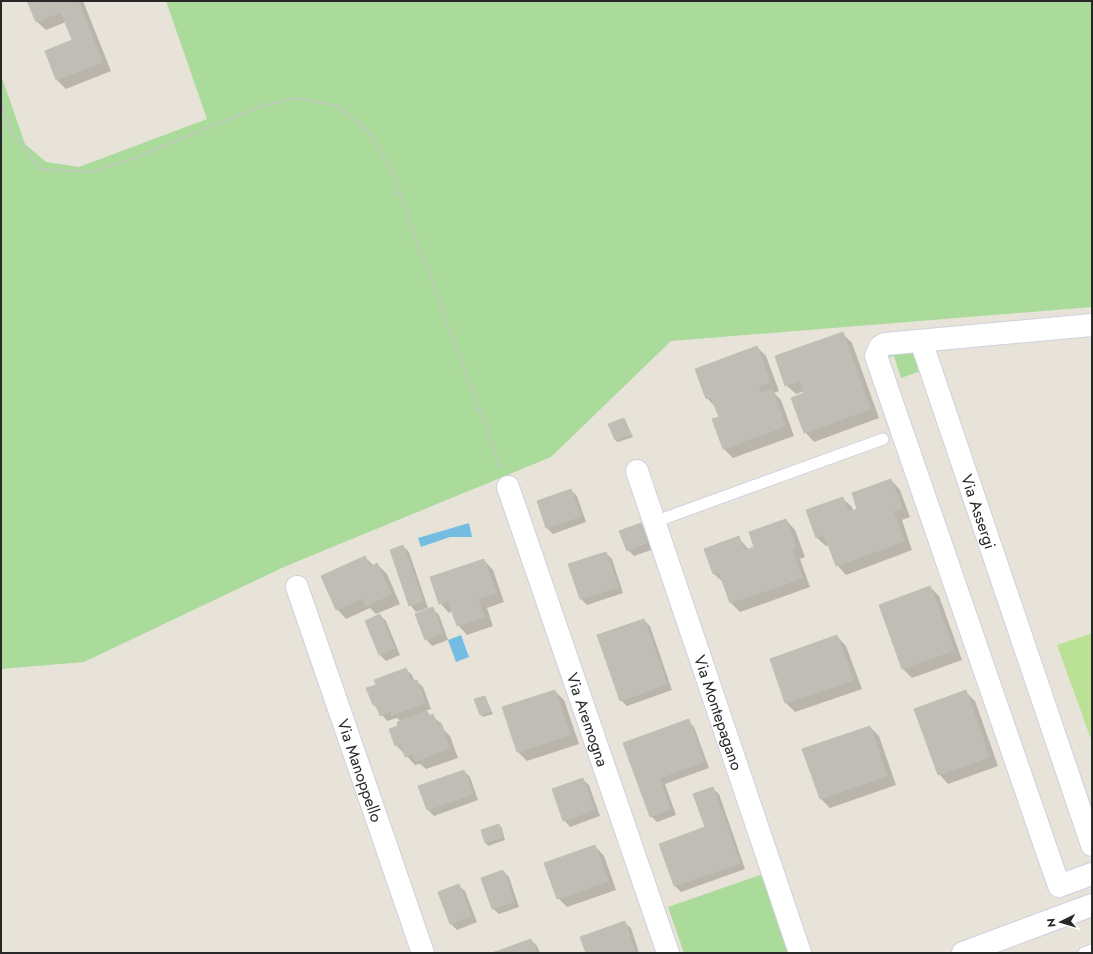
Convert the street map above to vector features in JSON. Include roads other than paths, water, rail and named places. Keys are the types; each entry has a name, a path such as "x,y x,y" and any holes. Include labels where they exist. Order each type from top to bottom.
{"street":[{"path":"1068,914 877,363 877,351 885,344 1092,324"},
{"name":"Via Assergi","path":"921,341 1092,845"},
{"name":"Via Montepagano","path":"637,471 800,953"},
{"name":"Via Aremogna","path":"508,487 668,953"},
{"name":"Via Manoppello","path":"297,587 423,953"},
{"path":"1059,886 1092,874"},
{"path":"963,953 1092,904"}],"lane":[{"path":"654,522 883,439"},
{"path":"1084,953 1092,950"}],"water":[{"path":"469,523 472,537 450,537 421,547 418,538"},
{"path":"461,635 469,657 456,662 448,640"}]}
